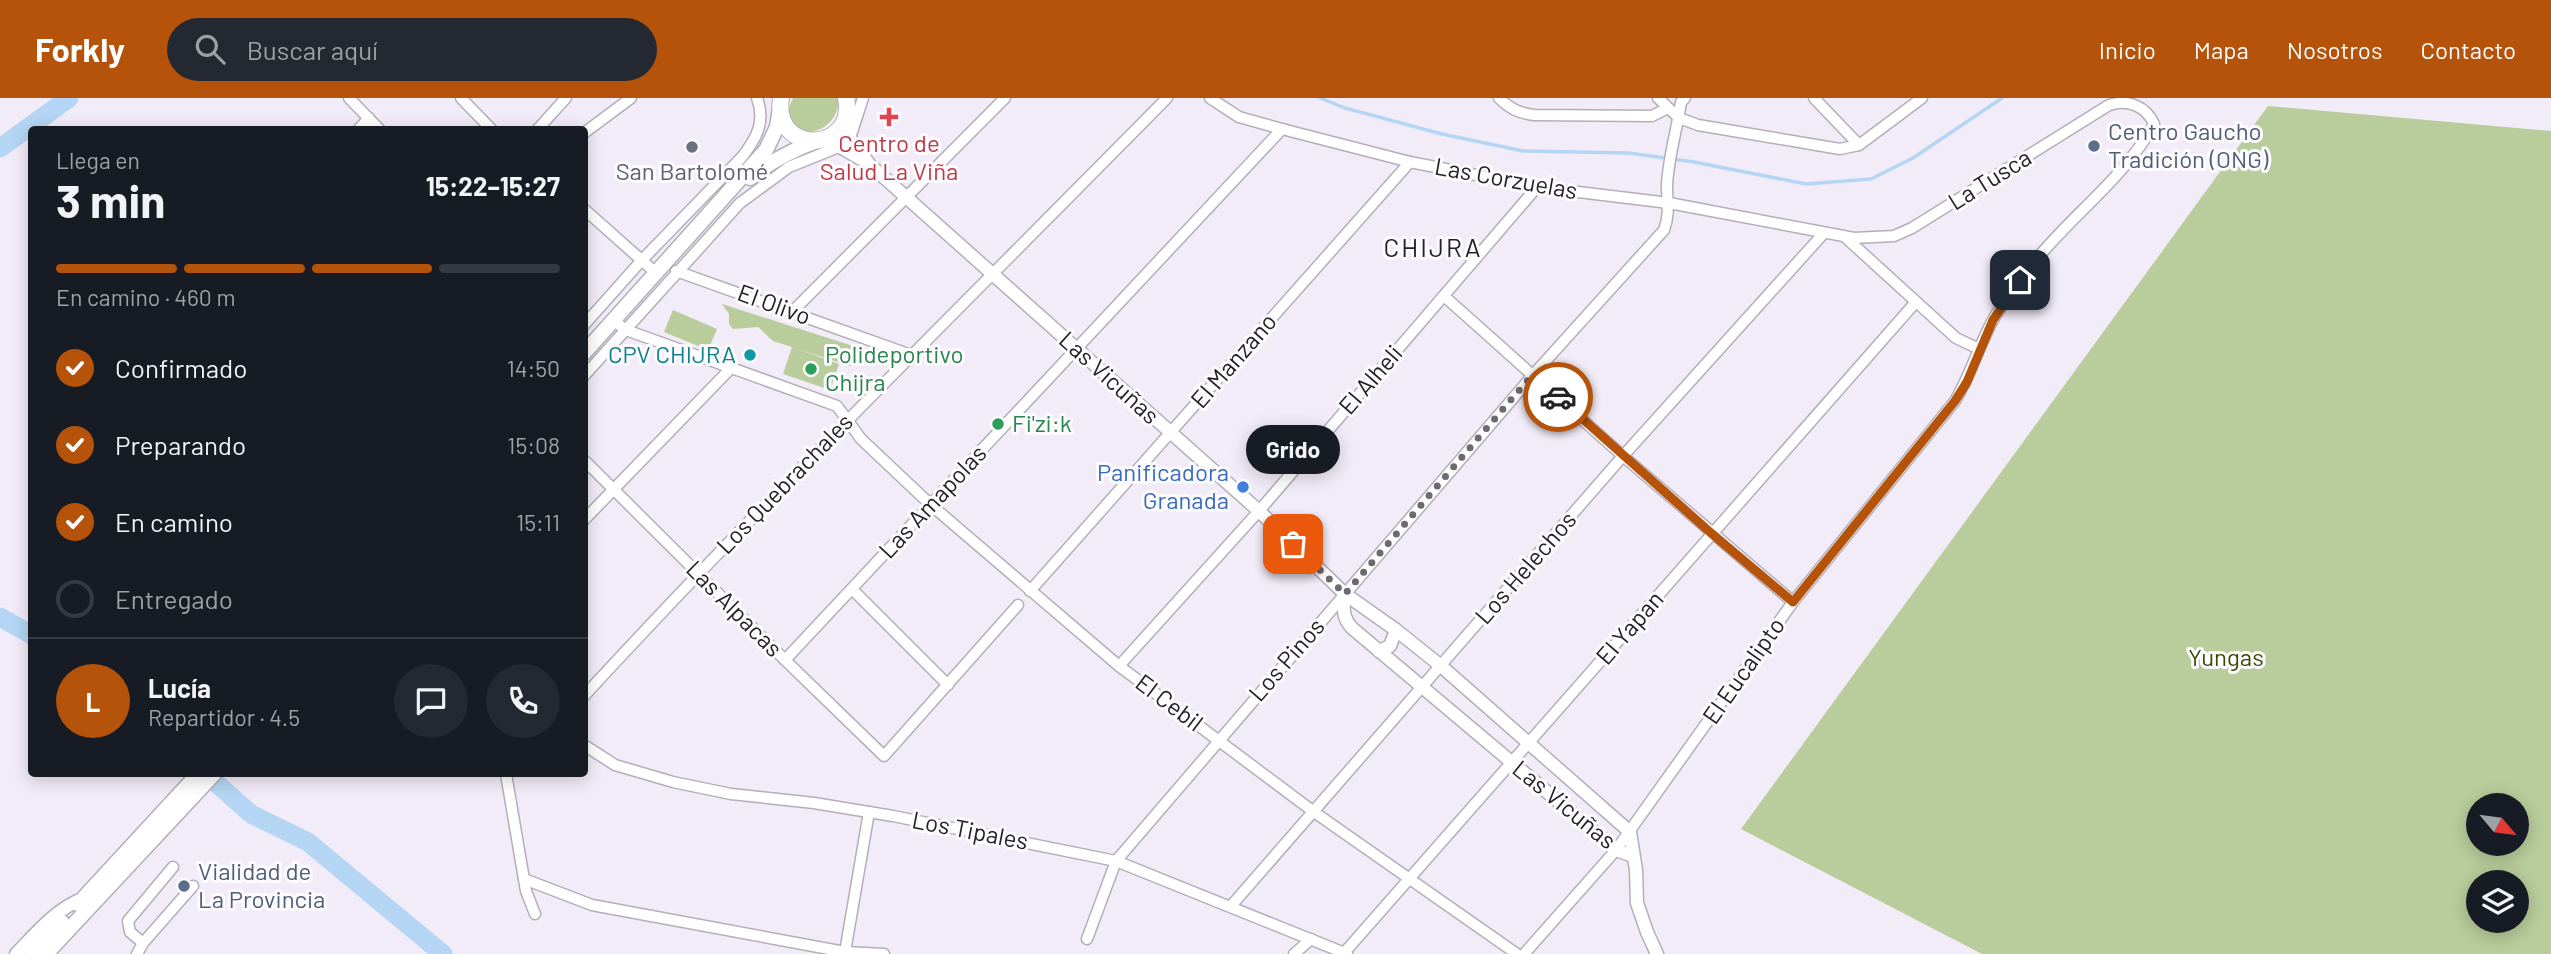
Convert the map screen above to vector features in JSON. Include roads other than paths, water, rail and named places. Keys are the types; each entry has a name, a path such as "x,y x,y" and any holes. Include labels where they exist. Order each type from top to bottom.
{"main road":[{"path":"781,100 782,119 796,136 806,140 840,125"},
{"path":"588,347 766,150 777,127 781,100"},
{"path":"717,206 764,167 840,125"},
{"path":"49,952 171,813 196,777"},
{"path":"32,954 85,898 211,777"}],"street":[{"path":"349,98 376,126"},
{"path":"461,98 488,126"},
{"path":"541,126 566,98"},
{"path":"588,130 631,98"},
{"path":"588,321 756,139 760,110 757,98"},
{"path":"588,372 740,203 840,125 863,98"},
{"path":"792,312 1005,98"},
{"name":"Los Quebrachales","path":"588,692 698,573 847,420 1167,98"},
{"name":"Las Corzuelas","path":"1210,98 1239,117 1410,162 1537,187 1669,203 1810,231"},
{"path":"1499,98 1520,113 1534,115 1652,117 1668,108"},
{"path":"1658,98 1679,118 1698,125 1840,149 1859,145 1922,98"},
{"path":"1669,203 1667,186 1672,147 1681,102 1685,98"},
{"path":"1814,98 1859,145"},
{"name":"La Tusca","path":"1810,231 1844,236 1894,236 1912,228 2119,102 2129,103 2149,114 2154,124"},
{"path":"362,126 369,118"},
{"name":"El Eucalipto","path":"1524,954 1616,850 1793,602 1955,401 1967,382 1993,320 2034,262 2115,176 2154,124"},
{"name":"Las Vicuñas","path":"840,125 870,165 1259,511 1345,594 1441,666 1630,832 1633,856 1616,850 1345,621 1345,594"},
{"name":"Las Amapolas","path":"785,660 1282,129"},
{"name":"El Manzano","path":"1030,591 1410,162"},
{"name":"El Alheli","path":"1119,666 1259,511 1537,187"},
{"name":"Los Pinos","path":"1087,939 1116,861 1533,374 1664,230 1669,203"},
{"path":"588,213 656,273"},
{"name":"Los Helechos","path":"1231,906 1623,456 1824,233"},
{"path":"1844,236 1956,338 1979,349"},
{"name":"El Olivo","path":"676,271 911,355"},
{"path":"1444,296 1623,456 1793,602"},
{"name":"El Yapan","path":"1345,953 1915,303"},
{"name":"El Cebil","path":"612,320 626,330 837,406 860,439 931,505 1119,666 1314,812 1517,954"},
{"path":"588,516 732,367"},
{"name":"Las Alpacas","path":"588,464 884,756 947,685"},
{"path":"852,589 947,685 1018,606"},
{"path":"1379,651 1390,646 1396,630"},
{"name":"Los Tipales","path":"588,748 615,765 673,782 731,794 869,812 1116,861 1345,953"},
{"path":"507,777 524,879 535,915"},
{"path":"845,952 869,812"},
{"path":"1633,856 1637,902 1657,954"},
{"path":"143,943 130,932 128,921 173,867"},
{"path":"524,879 592,905 845,952 884,954"},
{"path":"137,954 143,943 192,886"},
{"path":"16,954 55,914 85,898"},
{"path":"1294,954 1311,939"}],"waterway":[{"path":"30,126 69,98"},
{"path":"1320,98 1345,108 1442,134 1523,151 1629,153 1694,162 1806,184 1871,179 1913,158 2002,98"},
{"path":"0,148 28,128"},
{"path":"0,617 28,633"},
{"path":"209,777 251,814 308,842 443,954"}],"place":[{"name":"Centro de Salud La Viña","path":"889,117"},
{"name":"Centro Gaucho Tradición (ONG)","path":"2094,146"},
{"name":"San Bartolomé","path":"692,147"},
{"name":"CPV CHIJRA","path":"750,355"},
{"name":"Polideportivo Chijra","path":"811,369"},
{"name":"Fi'zi:k","path":"998,424"},
{"name":"Panificadora Granada","path":"1243,487"},
{"name":"Grido","path":"1293,544"},
{"name":"Vialidad de La Provincia","path":"184,886"}],"district":[{"name":"CHIJRA","path":"1433,248"}],"park label":[{"name":"Yungas","path":"2226,658"}]}
